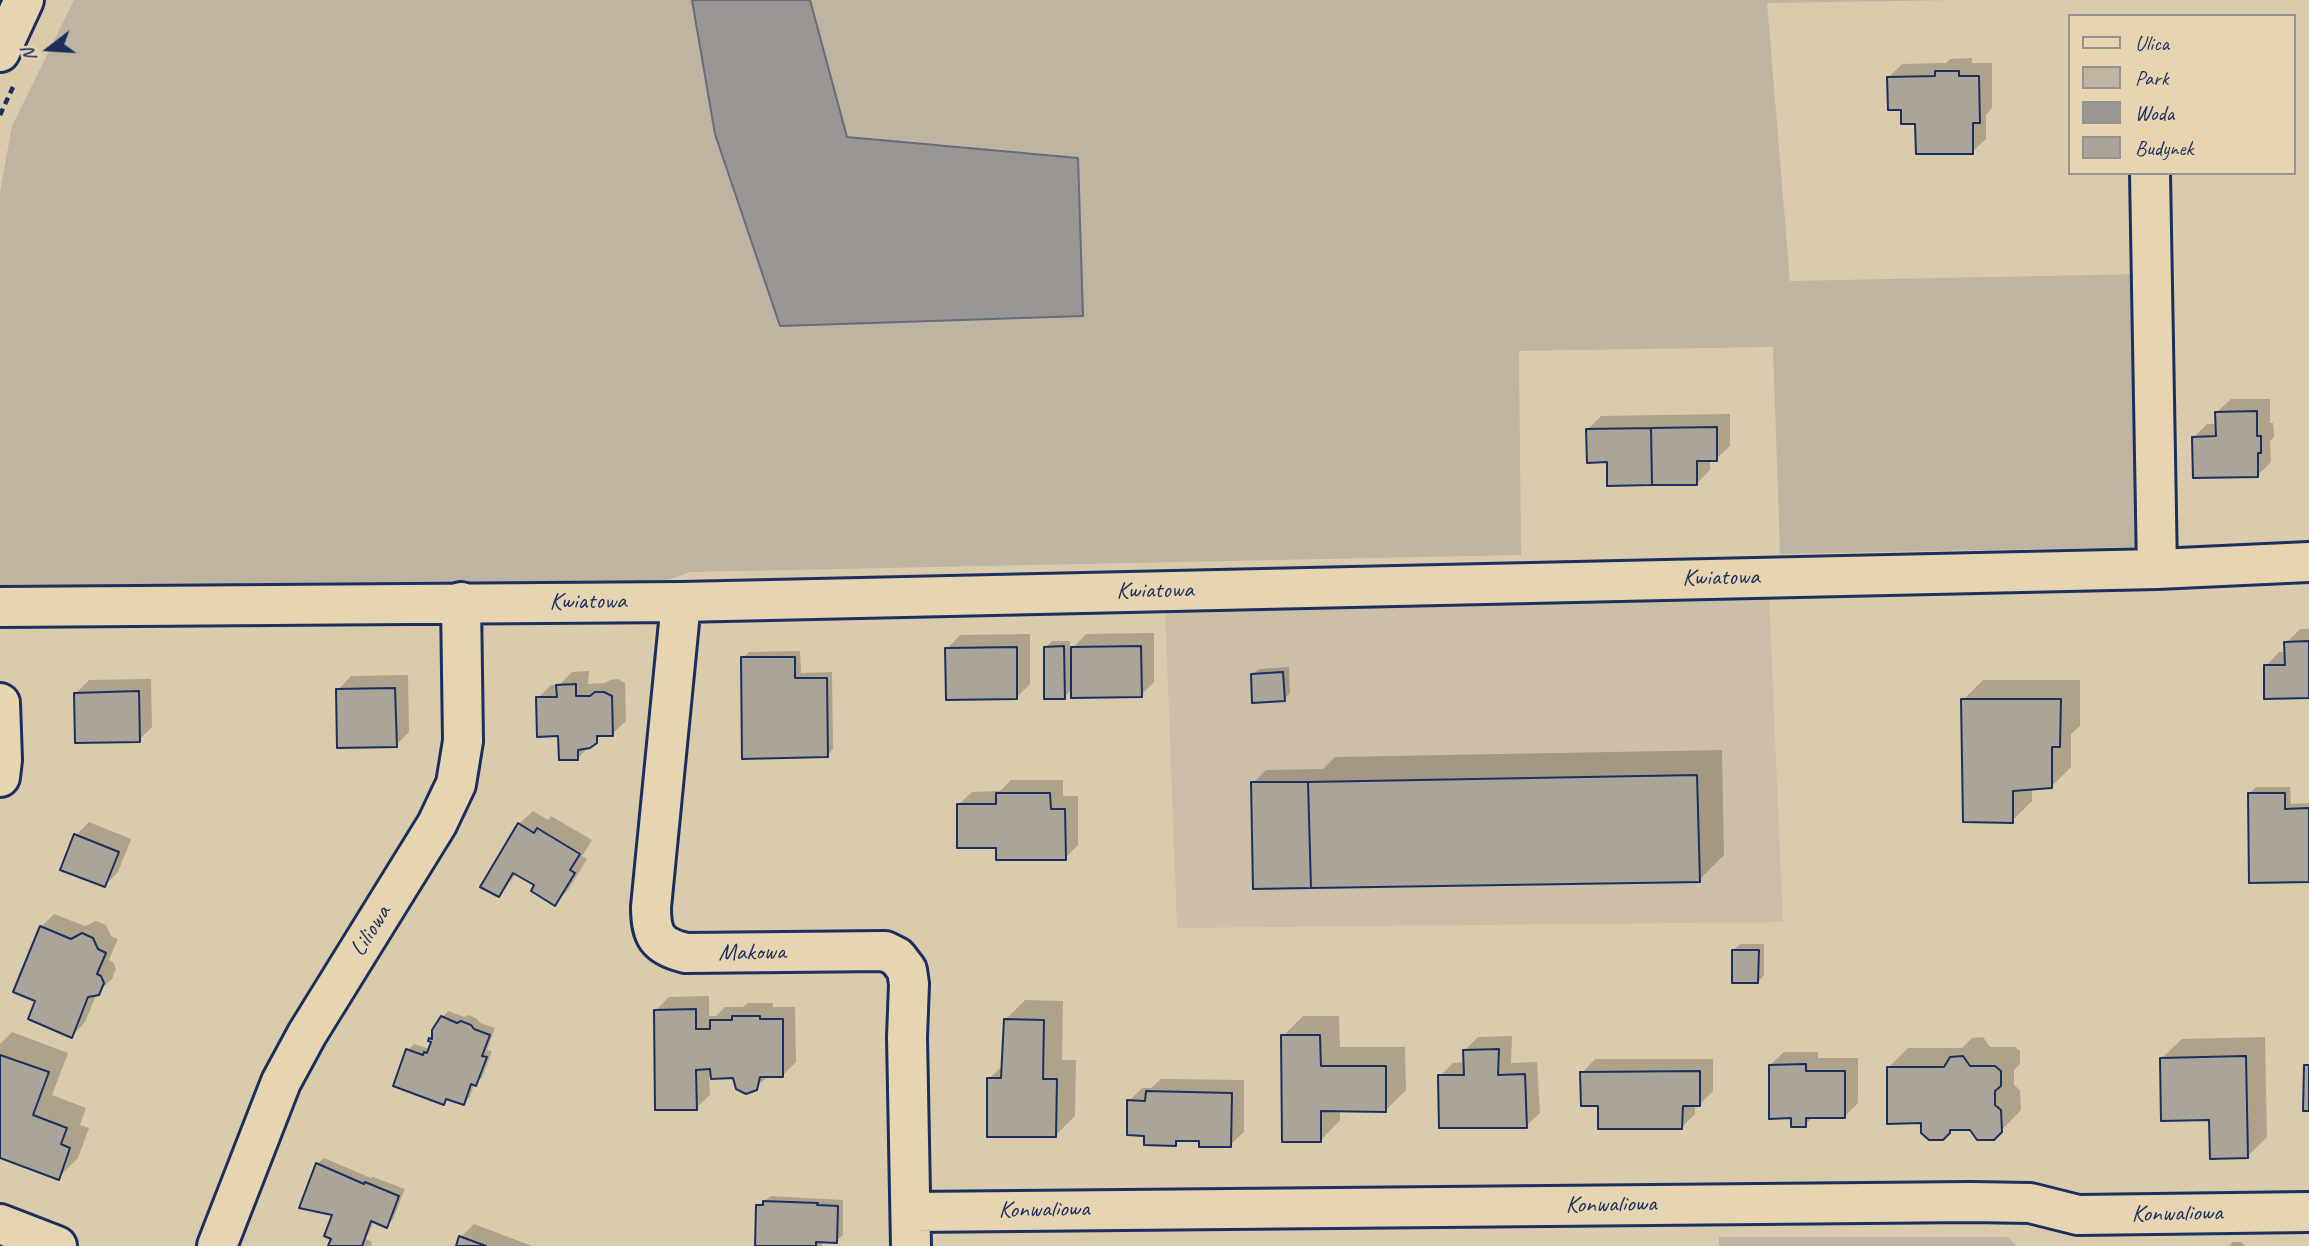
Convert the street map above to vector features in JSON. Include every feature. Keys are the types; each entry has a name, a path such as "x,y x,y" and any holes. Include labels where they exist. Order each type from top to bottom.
{"street":[{"path":"0,52 24,0"},
{"path":"2150,175 2157,569"},
{"name":"Kwiatowa","path":"0,607 681,602 2157,569 2309,562"},
{"name":"Liliowa","path":"217,1246 281,1082 307,1034 437,824 456,784 463,741 461,602"},
{"name":"Makowa","path":"681,602 651,925 657,940 669,949 686,954 885,951 897,957 907,970 909,984 907,1037 911,1229"},
{"path":"0,703 0,777"},
{"name":"Konwaliowa","path":"911,1229 1971,1202 2030,1203 2077,1230 2309,1212"},
{"path":"0,1224 57,1246"}],"shaded area":[{"path":"1769,596 1783,922 1177,928 1165,606"}],"green space":[{"path":"74,0 1959,0 1767,3 1790,281 2142,274 2136,547 1780,554 1773,347 1519,351 1521,555 690,572 655,585 0,592 0,192 12,126"},
{"path":"1719,1237 2008,1237 2016,1246 1719,1246"}],"water":[{"path":"692,0 810,0 847,137 1078,158 1083,316 780,326 715,134"}],"building":[{"path":"1935,71 1959,71 1959,76 1979,76 1980,123 1973,123 1973,154 1916,154 1915,124 1901,124 1901,110 1888,110 1887,77 1935,76"},
{"path":"2257,411 2257,436 2261,436 2258,477 2193,478 2192,437 2216,436 2215,412"},
{"path":"1717,427 1717,461 1697,461 1697,485 1652,485 1651,428"},
{"path":"1651,428 1652,485 1607,486 1607,462 1587,463 1586,429"},
{"path":"2309,641 2309,698 2264,699 2264,665 2285,665 2284,642"},
{"path":"1064,646 1065,699 1044,699 1044,647"},
{"path":"1141,646 1142,697 1071,698 1071,647"},
{"path":"1017,647 1017,699 946,700 945,648"},
{"path":"741,657 795,657 795,678 827,678 828,757 742,759"},
{"path":"1283,672 1285,701 1252,703 1251,674"},
{"path":"576,684 576,696 604,692 612,696 613,736 597,736 597,743 590,748 578,750 578,760 559,760 558,736 537,737 536,697 557,697 556,685"},
{"path":"395,688 397,747 337,748 336,689"},
{"path":"139,691 140,742 75,743 74,693"},
{"path":"1961,699 2061,699 2060,747 2052,747 2052,788 2013,791 2013,823 1963,822"},
{"path":"1697,775 1700,882 1311,888 1308,782"},
{"path":"1251,782 1308,782 1311,888 1253,889"},
{"path":"996,793 1050,793 1051,809 1065,809 1066,860 996,860 996,848 957,848 957,804 996,804"},
{"path":"2248,793 2285,793 2285,809 2309,808 2309,882 2249,883"},
{"path":"518,823 534,833 537,828 580,854 570,870 575,873 555,906 531,891 534,885 513,873 499,897 480,887"},
{"path":"74,834 119,852 105,887 60,870"},
{"path":"40,926 71,939 82,933 93,938 98,949 106,953 97,974 104,983 99,995 88,997 72,1038 28,1019 35,1001 13,992"},
{"path":"1732,950 1759,950 1758,983 1732,983"},
{"path":"696,1009 696,1029 710,1029 710,1020 732,1020 732,1016 783,1019 783,1077 760,1077 757,1090 746,1094 736,1089 733,1078 711,1079 710,1069 696,1070 697,1110 655,1110 654,1010"},
{"path":"441,1016 457,1023 461,1021 490,1035 482,1056 487,1057 476,1086 471,1084 464,1105 446,1099 444,1105 393,1086 406,1049 423,1055 424,1052 427,1053 432,1030"},
{"path":"1004,1019 1044,1020 1043,1079 1057,1079 1056,1137 987,1137 987,1078 1001,1078"},
{"path":"1281,1035 1320,1035 1321,1066 1386,1066 1386,1112 1321,1111 1321,1142 1282,1142"},
{"path":"1499,1049 1498,1075 1525,1074 1527,1128 1439,1128 1438,1075 1464,1075 1463,1050"},
{"path":"0,1055 49,1072 33,1115 67,1128 61,1144 70,1148 59,1180 0,1158"},
{"path":"1963,1056 1970,1066 1995,1066 2001,1071 2001,1086 1995,1091 1995,1105 2001,1110 2002,1132 1994,1140 1977,1140 1970,1130 1950,1130 1943,1140 1929,1140 1921,1133 1921,1123 1887,1124 1887,1067 1944,1067 1950,1057"},
{"path":"2246,1056 2248,1158 2210,1159 2209,1120 2161,1121 2160,1058"},
{"path":"1806,1064 1806,1071 1845,1071 1845,1118 1806,1118 1806,1127 1791,1127 1791,1118 1769,1119 1769,1065"},
{"path":"2304,1065 2309,1065 2309,1111 2303,1111"},
{"path":"1700,1071 1700,1106 1683,1106 1682,1129 1598,1129 1598,1106 1581,1106 1580,1072"},
{"path":"1146,1091 1232,1093 1231,1147 1199,1147 1199,1141 1176,1141 1176,1146 1144,1145 1144,1136 1127,1135 1127,1100 1145,1101"},
{"path":"316,1163 399,1196 387,1228 371,1221 362,1246 328,1246 331,1239 324,1236 332,1215 299,1208"},
{"path":"763,1201 838,1206 837,1243 816,1242 816,1246 755,1246 756,1205 763,1205"},
{"path":"459,1236 486,1246 456,1246"}]}
